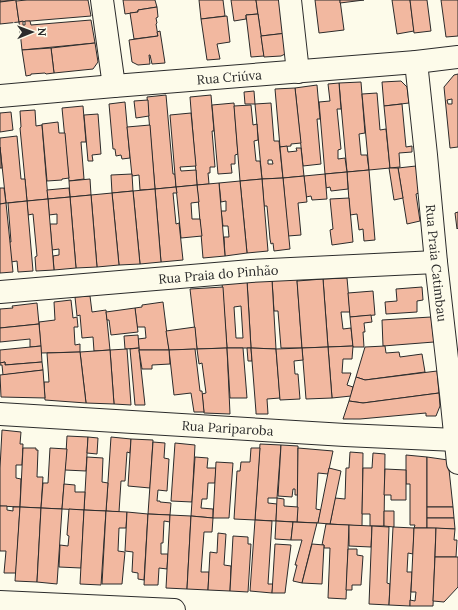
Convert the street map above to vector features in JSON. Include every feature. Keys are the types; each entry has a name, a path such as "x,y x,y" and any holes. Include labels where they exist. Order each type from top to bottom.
{"street":[{"path":"102,0 114,86"},
{"path":"290,0 298,72"},
{"name":"Rua Criúva","path":"0,96 416,62 458,57"},
{"name":"Rua Praia Catimbau","path":"416,62 458,463"},
{"name":"Rua Praia do Pinhão","path":"0,292 251,271 436,262"},
{"name":"Rua Pariparoba","path":"0,414 345,435 456,440"},
{"path":"0,602 174,610"}],"building":[{"path":"0,0 16,0 0,2"},
{"path":"16,0 19,22 0,24 0,2"},
{"path":"88,0 91,16 19,22 16,1"},
{"path":"123,0 155,0 157,7 125,14"},
{"path":"199,0 223,0 225,16 201,19"},
{"path":"231,0 256,0 258,14 246,15 246,19 234,21"},
{"path":"256,0 283,0 287,33 261,36"},
{"path":"315,0 340,0 344,30 319,33"},
{"path":"340,0 364,0 340,3"},
{"path":"392,0 410,0 414,31 397,34"},
{"path":"410,0 427,0 431,31 414,33"},
{"path":"441,0 458,0 458,36 446,37"},
{"path":"157,7 158,17 156,18 156,24 158,36 134,39 130,13"},
{"path":"258,14 264,56 251,57 246,15"},
{"path":"227,16 230,42 217,44 220,59 207,60 201,19"},
{"path":"91,20 95,43 22,50 19,22 23,21 23,25 25,25 25,21 30,21 31,25"},
{"path":"160,31 165,63 152,64 150,55 150,64 138,65 132,62 129,40 158,36 157,32"},
{"path":"287,33 287,53 281,56 264,57 261,36"},
{"path":"95,43 98,62 93,69 54,73 51,48"},
{"path":"51,48 54,73 31,74 26,76 22,50"},
{"path":"458,74 458,147 450,148 444,87 454,75","holes":["452,99 452,104 448,104 447,100"]},
{"path":"401,81 407,87 409,103 384,106 382,82"},
{"path":"361,82 365,133 359,134 361,155 367,155 369,170 347,172 339,83"},
{"path":"339,83 341,109 337,109 341,149 338,150 338,159 345,158 347,172 325,174 319,102 330,101 328,84"},
{"path":"317,85 320,119 317,119 321,164 303,166 295,88"},
{"path":"295,88 301,143 280,147 275,89"},
{"path":"254,91 255,104 245,104 244,92"},
{"path":"377,93 380,130 386,129 390,168 369,170 362,94"},
{"path":"166,95 173,174 175,174 176,187 155,189 147,97"},
{"path":"211,95 215,167 210,167 210,173 208,173 209,184 197,185 190,97"},
{"path":"148,100 149,116 136,118 134,101"},
{"path":"125,102 130,158 122,159 121,155 116,156 115,149 113,149 109,104"},
{"path":"234,103 238,154 235,155 235,164 231,164 232,173 218,174 212,105"},
{"path":"271,103 274,141 279,141 283,178 262,179 255,104","holes":["268,160 272,160 273,164 268,164"]},
{"path":"402,104 406,147 412,146 412,152 399,153 400,167 390,168 384,106"},
{"path":"251,105 253,125 257,124 258,140 254,141 256,161 260,161 262,179 240,181 234,106"},
{"path":"83,106 86,142 81,142 84,179 69,181 62,108"},
{"path":"35,110 36,126 42,125 48,199 27,201 20,128 20,111"},
{"path":"11,112 13,130 0,132 0,113"},
{"path":"191,113 196,166 180,167 181,171 196,170 197,185 176,187 170,115"},
{"path":"98,114 101,154 92,155 93,161 88,161 84,115"},
{"path":"58,122 59,133 65,133 69,178 47,181 42,124"},
{"path":"150,125 155,189 140,190 139,175 132,176 127,127"},
{"path":"17,136 21,179 25,179 27,201 6,203 0,138"},
{"path":"287,146 288,152 297,151 296,148 301,148 304,176 283,178 280,147"},
{"path":"0,147 2,168 0,168"},
{"path":"416,166 419,193 416,194 420,221 407,224 398,168"},
{"path":"389,168 398,168 403,198 394,200"},
{"path":"369,170 375,240 364,241 363,229 359,230 357,214 350,215 347,172"},
{"path":"347,172 348,189 331,191 330,187 326,188 325,174"},
{"path":"132,174 133,191 112,193 111,175"},
{"path":"325,174 327,199 312,200 311,196 306,197 304,176"},
{"path":"304,176 307,202 298,203 301,235 288,236 283,178"},
{"path":"283,178 290,249 274,251 273,243 271,244 270,239 267,206 264,206 262,179"},
{"path":"90,179 91,195 70,197 69,181"},
{"path":"262,179 268,251 247,253 240,181"},
{"path":"240,181 247,253 225,256 224,237 229,237 228,226 223,226 221,211 226,211 226,201 221,202 219,183"},
{"path":"219,183 225,256 203,258 197,185"},
{"path":"197,185 199,202 191,203 192,219 200,219 202,236 181,238 176,187"},
{"path":"176,187 177,193 173,193 176,224 179,223 183,260 161,262 155,189"},
{"path":"0,188 4,188 6,203 0,204"},
{"path":"69,188 70,197 48,199 47,190"},
{"path":"155,189 161,262 140,264 133,191"},
{"path":"133,191 140,264 119,265 112,193"},
{"path":"112,193 119,265 97,267 91,195"},
{"path":"91,195 97,267 76,268 70,197"},
{"path":"70,197 76,268 54,270 53,256 59,255 59,249 52,250 50,224 57,224 57,214 49,215 48,199"},
{"path":"349,198 353,242 332,245 330,230 333,229 330,199"},
{"path":"48,199 54,270 36,271 35,257 37,256 33,214 28,215 27,201"},
{"path":"27,201 33,271 18,272 17,261 11,262 8,203"},
{"path":"6,203 13,272 0,273 0,204"},
{"path":"458,212 458,228 457,229 455,213"},
{"path":"347,278 350,312 341,312 343,329 351,328 353,346 328,347 323,279"},
{"path":"297,279 302,348 281,348 278,311 274,311 272,280"},
{"path":"323,279 328,347 302,348 297,281"},
{"path":"272,280 276,349 251,348 247,281"},
{"path":"247,281 251,348 227,348 222,283","holes":["241,306 243,338 236,338 234,307"]},
{"path":"223,287 227,348 197,349 190,289"},
{"path":"422,287 423,300 417,301 417,312 386,314 385,302 397,301 396,289"},
{"path":"373,291 375,315 350,317 348,293"},
{"path":"90,296 92,312 106,310 110,350 94,351 93,337 82,338 80,315 77,316 75,297"},
{"path":"71,300 73,318 77,317 78,327 74,327 75,345 80,344 80,352 41,353 39,322 55,320 54,302"},
{"path":"163,302 169,350 139,350 138,339 146,338 145,327 137,327 135,308 142,307 142,305"},
{"path":"37,303 39,324 0,328 0,309"},
{"path":"135,308 138,332 111,335 109,320 107,320 106,312"},
{"path":"371,315 372,322 364,323 364,347 353,347 350,317"},
{"path":"431,317 434,342 383,346 382,320"},
{"path":"39,324 41,346 30,347 30,339 0,342 0,328"},
{"path":"195,327 197,349 169,350 166,331"},
{"path":"138,335 139,348 125,349 124,336"},
{"path":"41,346 42,362 5,365 5,362 0,363 0,350"},
{"path":"353,346 352,359 343,359 342,373 351,373 347,385 353,387 351,396 332,398 328,347"},
{"path":"385,346 386,353 399,352 400,357 422,354 425,372 365,380 356,377 365,347"},
{"path":"328,347 332,398 306,399 302,348"},
{"path":"139,348 145,405 135,405 130,349"},
{"path":"227,348 230,414 204,413 202,394 206,393 202,363 199,364 197,349"},
{"path":"227,348 243,348 247,398 230,398"},
{"path":"247,348 251,348 252,361 248,361"},
{"path":"251,348 276,349 280,398 267,399 268,414 256,414"},
{"path":"302,348 303,360 294,361 295,374 298,374 300,399 280,400 276,349"},
{"path":"127,349 131,405 114,404 110,350"},
{"path":"195,349 204,412 194,412 191,393 174,395 169,350"},
{"path":"110,350 114,404 86,403 80,352"},
{"path":"139,350 169,350 170,364 152,365 152,369 142,369"},
{"path":"80,352 86,403 45,400 44,382 49,382 47,353"},
{"path":"5,362 5,365 42,362 43,370 3,375 2,365 0,365 0,363"},
{"path":"43,370 45,398 1,397 0,375"},
{"path":"437,371 439,393 363,403 349,401 356,377 365,380"},
{"path":"439,393 440,406 436,416 426,416 426,413 360,419 343,419 349,401 363,403"},
{"path":"2,430 21,432 20,444 23,444 22,465 16,465 16,478 21,479 20,507 0,506"},
{"path":"67,436 88,437 86,471 65,470"},
{"path":"88,437 98,438 97,454 87,453"},
{"path":"111,437 131,439 130,453 127,452 125,481 121,481 119,512 106,511"},
{"path":"131,439 153,440 150,488 128,486"},
{"path":"153,442 165,443 164,458 169,459 167,491 158,490 157,501 171,503 170,515 148,514"},
{"path":"175,443 195,445 192,502 171,501"},
{"path":"260,444 281,445 277,498 268,498 268,503 277,504 276,521 255,520"},
{"path":"281,445 298,446 298,495 295,495 295,489 293,489 292,497 278,496"},
{"path":"23,448 36,448 36,450 38,450 37,477 43,477 41,508 20,507"},
{"path":"50,448 67,449 62,509 41,508 43,483 48,483"},
{"path":"251,448 260,448 255,520 234,519 237,471 240,471 241,462 250,462"},
{"path":"298,448 333,451 328,474 318,473 316,509 321,510 318,523 297,522"},
{"path":"350,452 363,453 362,526 330,524 335,498 345,499 346,468 349,468"},
{"path":"373,453 385,454 384,526 370,526 370,514 362,514 363,468 372,468"},
{"path":"406,455 427,457 427,528 414,528 415,525 410,525 410,484 406,484"},
{"path":"87,457 103,458 102,482 108,483 106,511 84,510"},
{"path":"195,457 208,458 207,468 216,468 215,483 208,483 207,499 202,499 201,508 213,509 213,518 191,516"},
{"path":"427,457 448,460 453,507 427,507"},
{"path":"216,462 233,463 229,518 213,518"},
{"path":"329,468 341,471 330,524 318,523"},
{"path":"385,469 406,470 406,500 391,500 391,495 384,495"},
{"path":"64,484 75,485 75,492 85,492 84,510 62,509"},
{"path":"277,498 284,499 284,506 298,507 297,522 276,521"},
{"path":"0,506 7,506 7,510 13,511 13,507 20,507 16,573 4,573 6,551 0,551"},
{"path":"20,507 41,508 37,582 15,581"},
{"path":"427,507 453,507 454,518 427,518"},
{"path":"41,508 62,509 57,584 37,582"},
{"path":"69,509 84,510 81,568 59,567 60,545 68,546 69,536 67,535"},
{"path":"84,510 106,511 101,585 80,584"},
{"path":"106,511 127,512 126,528 119,528 118,551 125,552 122,584 102,584"},
{"path":"384,511 394,511 394,527 384,526"},
{"path":"127,512 148,514 144,580 138,579 138,573 132,572 133,552 125,551"},
{"path":"148,514 170,515 170,522 164,521 163,543 161,543 161,554 168,554 167,569 159,568 158,585 144,585"},
{"path":"170,515 191,516 187,589 166,588"},
{"path":"191,516 213,518 212,532 204,532 201,572 209,572 208,590 187,589"},
{"path":"427,518 454,518 455,529 427,528"},
{"path":"255,520 272,521 268,584 273,584 272,593 250,591"},
{"path":"276,521 293,522 291,540 275,539"},
{"path":"293,522 317,523 302,583 293,581 297,565 295,565 302,540 291,540"},
{"path":"326,524 349,525 346,599 328,598 330,548 324,548 324,545 322,545"},
{"path":"349,525 372,526 371,547 349,546"},
{"path":"372,526 389,527 387,583 390,584 389,605 369,604"},
{"path":"393,527 414,528 413,554 408,553 407,572 412,572 410,606 389,605"},
{"path":"414,528 436,528 433,606 410,606 410,600 415,601 416,592 411,592"},
{"path":"436,528 455,529 454,540 457,540 456,557 435,557"},
{"path":"218,533 226,534 224,565 231,566 230,591 208,590 210,552 217,553"},
{"path":"233,536 248,537 248,544 251,544 248,592 230,591"},
{"path":"275,544 291,545 285,593 272,593"},
{"path":"312,544 324,545 322,584 302,583"},
{"path":"348,549 357,549 357,555 363,556 361,585 352,585 352,590 346,590"},
{"path":"435,557 458,557 458,587 444,602 433,601"}]}
